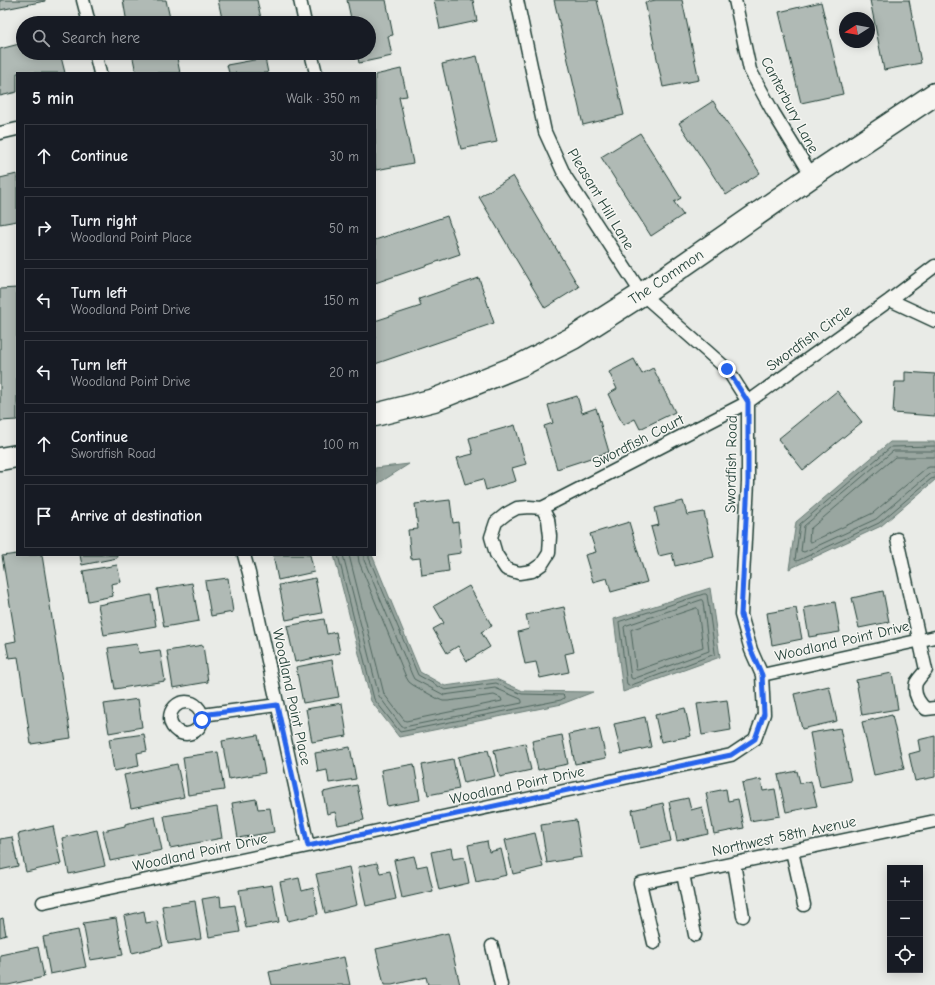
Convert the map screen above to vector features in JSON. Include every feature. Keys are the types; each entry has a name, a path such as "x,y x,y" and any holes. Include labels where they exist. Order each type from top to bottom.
{"street":[{"name":"The Common","path":"376,415 434,400 521,366 573,338 642,294 812,176 935,94"},
{"path":"0,459 16,456"}],"lane":[{"path":"83,0 87,16"},
{"path":"300,0 303,16"},
{"name":"Pleasant Hill Lane","path":"517,0 545,132 565,176 642,294"},
{"name":"Canterbury Lane","path":"735,0 750,70 773,112 812,176"},
{"path":"97,60 100,72"},
{"path":"313,60 316,72"},
{"path":"0,133 16,129"},
{"name":"Swordfish Circle","path":"748,402 935,266"},
{"name":"Swordfish Road","path":"642,294 727,369 748,402 748,482 741,615 751,650 762,675"},
{"path":"890,300 935,321"},
{"name":"Swordfish Court","path":"542,508 748,402"},
{"path":"517,508 542,508 548,519 550,536 548,553 542,564 532,571 519,572 506,569 496,554 491,537 496,522 517,508"},
{"path":"897,539 919,640 930,672 916,682 916,698 926,709 935,708"},
{"name":"Woodland Point Place","path":"244,556 308,846"},
{"name":"Woodland Point Drive","path":"43,902 731,755 755,739 764,714 762,675 935,636"},
{"path":"202,715 277,705"},
{"name":"Northwest 58th Avenue","path":"654,944 640,883 935,823"},
{"path":"792,851 804,905"},
{"path":"734,863 743,916"},
{"path":"683,874 695,935"},
{"path":"492,946 501,985"}],"water":[{"path":"890,442 935,442 935,480 881,526 789,569 796,522"},
{"path":"409,464 376,486 376,468"},
{"path":"334,556 372,556 420,672 445,686 496,679 523,691 593,692 562,704 399,737 371,701"},
{"path":"710,588 720,657 623,692 614,619"}],"building":[{"path":"0,0 45,0 45,1 0,10"},
{"path":"123,0 166,0 169,16 126,16"},
{"path":"218,0 257,0 260,16 221,16"},
{"path":"347,0 386,0 393,35 388,36 392,56 376,59 376,16 350,16"},
{"path":"434,0 473,0 477,21 440,29"},
{"path":"554,0 597,0 624,115 583,125"},
{"path":"656,0 682,0 699,80 663,87 645,2"},
{"path":"870,0 909,0 921,63 884,70 875,25 875,12 872,12"},
{"path":"821,2 843,94 801,103 779,12"},
{"path":"16,45 16,60 62,60 65,72 16,72 16,92 0,96 0,49"},
{"path":"477,56 497,142 461,149 442,64"},
{"path":"133,60 177,60 180,72 136,72"},
{"path":"254,60 265,60 268,72 229,72 227,65"},
{"path":"358,60 373,60 359,63"},
{"path":"401,69 407,96 399,97 413,163 376,170 376,75"},
{"path":"713,101 760,173 726,195 679,123"},
{"path":"640,133 681,198 674,202 683,215 651,236 601,157"},
{"path":"16,174 16,221 0,224 0,178"},
{"path":"513,176 579,287 545,308 479,197"},
{"path":"447,216 460,254 376,283 376,240"},
{"path":"479,278 494,323 376,364 376,321 421,306 419,299"},
{"path":"16,288 16,420 0,421 0,289"},
{"path":"634,359 642,374 653,368 675,412 640,429 635,419 623,425 608,394 617,389 609,372"},
{"path":"905,372 935,374 935,416 893,413 895,382 905,382"},
{"path":"837,391 862,422 803,470 778,439"},
{"path":"577,396 582,413 596,408 609,452 557,469 544,426 553,423 548,405"},
{"path":"515,425 526,464 512,468 516,481 486,490 483,479 465,484 457,458 473,454 469,438"},
{"path":"450,500 453,523 458,522 461,553 447,555 449,571 422,575 420,558 411,559 408,530 418,529 415,504"},
{"path":"683,501 687,515 704,512 714,557 675,566 672,553 659,556 651,527 659,525 655,508"},
{"path":"629,522 647,582 611,592 607,578 593,582 585,555 596,552 590,534"},
{"path":"16,554 16,556 42,556 71,738 31,744 18,657 9,658 6,643 16,641 2,556"},
{"path":"80,556 117,556 117,558 82,565"},
{"path":"273,556 310,556 314,572 278,580"},
{"path":"117,565 121,582 111,584 113,596 88,601 83,571"},
{"path":"228,578 233,612 211,616 205,581"},
{"path":"315,578 322,613 286,620 279,585"},
{"path":"192,583 199,621 164,627 157,589"},
{"path":"469,586 492,626 481,632 490,647 467,661 458,646 447,653 433,629 444,623 434,606"},
{"path":"883,591 889,622 859,628 852,598"},
{"path":"151,595 156,626 104,635 98,605"},
{"path":"835,602 840,632 809,637 804,608"},
{"path":"564,607 574,652 565,654 569,672 540,678 536,662 525,664 518,632 529,629 526,615"},
{"path":"796,608 802,639 772,645 767,613"},
{"path":"324,619 327,634 336,632 340,653 295,662 287,626"},
{"path":"137,644 139,653 160,650 165,681 115,689 108,648"},
{"path":"203,645 208,682 173,688 167,651"},
{"path":"332,660 339,697 303,703 296,667"},
{"path":"892,673 898,709 862,715 856,680"},
{"path":"829,686 837,721 802,729 794,694"},
{"path":"138,699 142,727 109,733 104,704"},
{"path":"727,700 731,730 702,735 697,704"},
{"path":"342,703 347,736 312,742 306,709"},
{"path":"685,708 691,736 661,742 655,715"},
{"path":"892,715 904,769 874,775 862,722"},
{"path":"645,717 651,747 621,754 614,724"},
{"path":"599,728 606,758 575,764 569,734"},
{"path":"840,728 851,781 820,787 810,733"},
{"path":"144,734 147,751 137,753 139,766 114,771 109,739"},
{"path":"258,735 265,773 229,779 222,741"},
{"path":"562,735 568,764 538,770 532,741"},
{"path":"935,736 935,777 915,781 909,754 920,751 918,740"},
{"path":"525,743 531,770 500,777 494,750"},
{"path":"350,747 356,779 329,783 327,770 318,772 315,753"},
{"path":"488,750 495,776 464,783 458,757"},
{"path":"218,752 224,790 188,795 183,757"},
{"path":"453,759 459,789 428,795 422,765"},
{"path":"177,764 184,797 131,808 124,775"},
{"path":"414,764 420,800 387,806 381,770"},
{"path":"797,771 800,783 811,781 817,806 786,812 778,775"},
{"path":"761,779 763,791 775,789 780,816 750,821 742,783"},
{"path":"357,785 364,820 338,825 335,812 327,814 323,792"},
{"path":"726,789 728,801 738,799 744,828 714,834 706,793"},
{"path":"688,798 691,810 702,807 708,834 677,841 669,802"},
{"path":"256,799 258,809 270,808 274,832 238,838 232,803"},
{"path":"663,803 671,841 640,848 632,810"},
{"path":"217,807 222,838 170,848 164,816"},
{"path":"155,817 162,850 110,861 103,831"},
{"path":"576,820 582,857 547,863 541,825"},
{"path":"53,826 61,864 26,872 18,834"},
{"path":"97,830 105,866 69,874 62,838"},
{"path":"535,833 543,867 513,874 505,840"},
{"path":"12,837 18,866 0,870 0,839"},
{"path":"487,841 489,852 501,849 507,875 476,882 468,845"},
{"path":"451,848 453,859 464,857 469,883 439,890 431,852"},
{"path":"414,856 417,867 427,865 433,891 402,898 394,860"},
{"path":"377,863 380,873 390,871 396,899 366,906 358,867"},
{"path":"349,867 357,905 325,913 316,874"},
{"path":"299,878 302,891 313,888 318,914 288,921 280,882"},
{"path":"272,885 279,922 246,928 239,890"},
{"path":"220,896 221,907 235,905 240,932 209,937 202,899"},
{"path":"195,901 201,939 168,944 162,906"},
{"path":"144,911 146,923 157,921 163,946 132,953 124,916"},
{"path":"3,918 6,935 0,937 0,919"},
{"path":"116,918 123,955 90,960 83,923"},
{"path":"78,930 86,967 50,974 43,937"},
{"path":"448,933 460,985 428,985 426,977 392,985 384,985 376,949"},
{"path":"38,947 44,977 8,985 0,985 0,955"},
{"path":"344,957 350,985 272,985 269,972"}],"route":[{"path":"202,720 202,715 277,705 308,846 731,755 755,739 764,714 762,675 751,650 741,615 748,482 748,402 727,369"}]}
